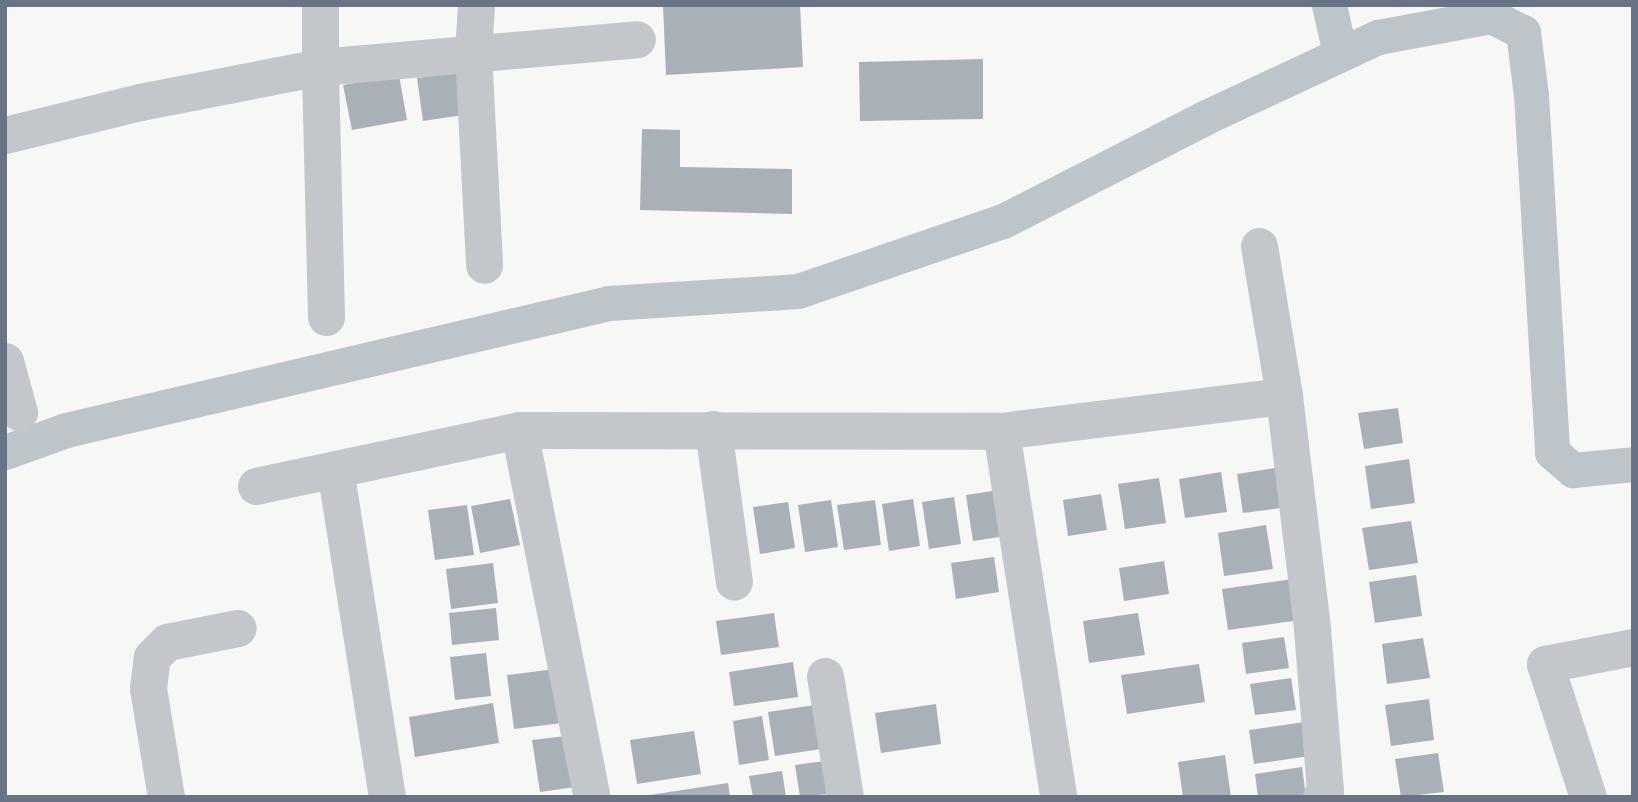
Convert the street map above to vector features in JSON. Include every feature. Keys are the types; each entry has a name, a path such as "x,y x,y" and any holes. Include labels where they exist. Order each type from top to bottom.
{"street":[{"path":"320,5 326,317"},
{"path":"476,5 473,54 484,265"},
{"path":"5,135 140,102 320,67 637,39"},
{"path":"1259,246 1284,396 1312,629 1325,790 1321,797"},
{"path":"5,361 19,412"},
{"path":"256,486 519,430 1001,431 1284,396"},
{"path":"713,429 734,582"},
{"path":"519,430 592,797"},
{"path":"1001,431 1058,797"},
{"path":"335,470 387,797"},
{"path":"166,797 148,688 152,657 167,642 238,628"},
{"path":"1588,797 1545,664 1633,647"},
{"path":"825,676 845,797"}],"building":[{"path":"663,5 800,5 803,67 666,75"},
{"path":"983,59 983,119 860,121 859,62"},
{"path":"464,71 470,114 423,121 417,78"},
{"path":"399,75 407,120 352,130 343,85"},
{"path":"642,129 680,130 680,167 792,169 792,214 640,210"},
{"path":"1398,408 1403,443 1364,449 1358,413"},
{"path":"1409,459 1415,503 1371,509 1365,466"},
{"path":"1275,468 1281,508 1243,513 1237,474"},
{"path":"1221,472 1227,512 1185,518 1179,479"},
{"path":"1159,478 1166,523 1125,529 1118,484"},
{"path":"999,490 1006,536 973,541 966,495"},
{"path":"1101,494 1107,530 1068,536 1063,500"},
{"path":"954,497 961,544 929,549 922,502"},
{"path":"510,499 520,545 480,553 471,506"},
{"path":"913,499 920,546 889,551 882,504"},
{"path":"831,500 838,547 805,552 798,505"},
{"path":"875,500 881,545 844,550 837,505"},
{"path":"788,502 795,548 760,554 753,507"},
{"path":"467,505 474,555 435,560 428,510"},
{"path":"1411,521 1418,563 1369,570 1362,528"},
{"path":"1266,525 1273,569 1224,576 1218,533"},
{"path":"994,557 999,592 956,599 951,563"},
{"path":"1164,561 1169,594 1124,601 1119,568"},
{"path":"493,563 498,603 451,609 446,569"},
{"path":"1416,575 1422,616 1375,623 1369,582"},
{"path":"1293,579 1300,620 1228,630 1222,589"},
{"path":"496,608 499,640 452,645 449,613"},
{"path":"774,613 779,647 721,655 716,621"},
{"path":"1138,613 1145,655 1089,663 1083,621"},
{"path":"1284,637 1289,668 1246,674 1242,643"},
{"path":"1423,638 1430,678 1387,684 1382,644"},
{"path":"486,653 491,696 455,700 450,657"},
{"path":"793,662 798,697 734,706 729,672"},
{"path":"1199,664 1205,702 1127,714 1121,675"},
{"path":"555,669 562,723 514,729 507,675"},
{"path":"1291,678 1296,710 1255,715 1250,684"},
{"path":"1429,699 1434,740 1391,746 1385,705"},
{"path":"493,703 499,743 415,757 409,717"},
{"path":"936,704 941,744 881,753 875,713"},
{"path":"815,705 821,749 775,756 768,712"},
{"path":"762,716 769,760 739,765 733,721"},
{"path":"1305,722 1310,756 1254,764 1249,730"},
{"path":"694,731 701,774 637,784 630,740"},
{"path":"574,735 582,786 540,792 532,740"},
{"path":"1438,753 1444,792 1401,797 1395,759"},
{"path":"1225,755 1231,797 1183,797 1178,762"},
{"path":"832,760 837,793 800,797 795,765"},
{"path":"1302,767 1306,797 1258,797 1255,774"},
{"path":"782,771 786,797 753,797 749,776"},
{"path":"728,783 730,797 650,797 650,795"}],"waterway":[{"path":"1329,5 1340,54"},
{"path":"5,452 66,430 609,303 798,291 1003,221 1204,118 1378,37 1491,16 1523,32 1531,95 1552,452 1573,470 1633,464"}]}
